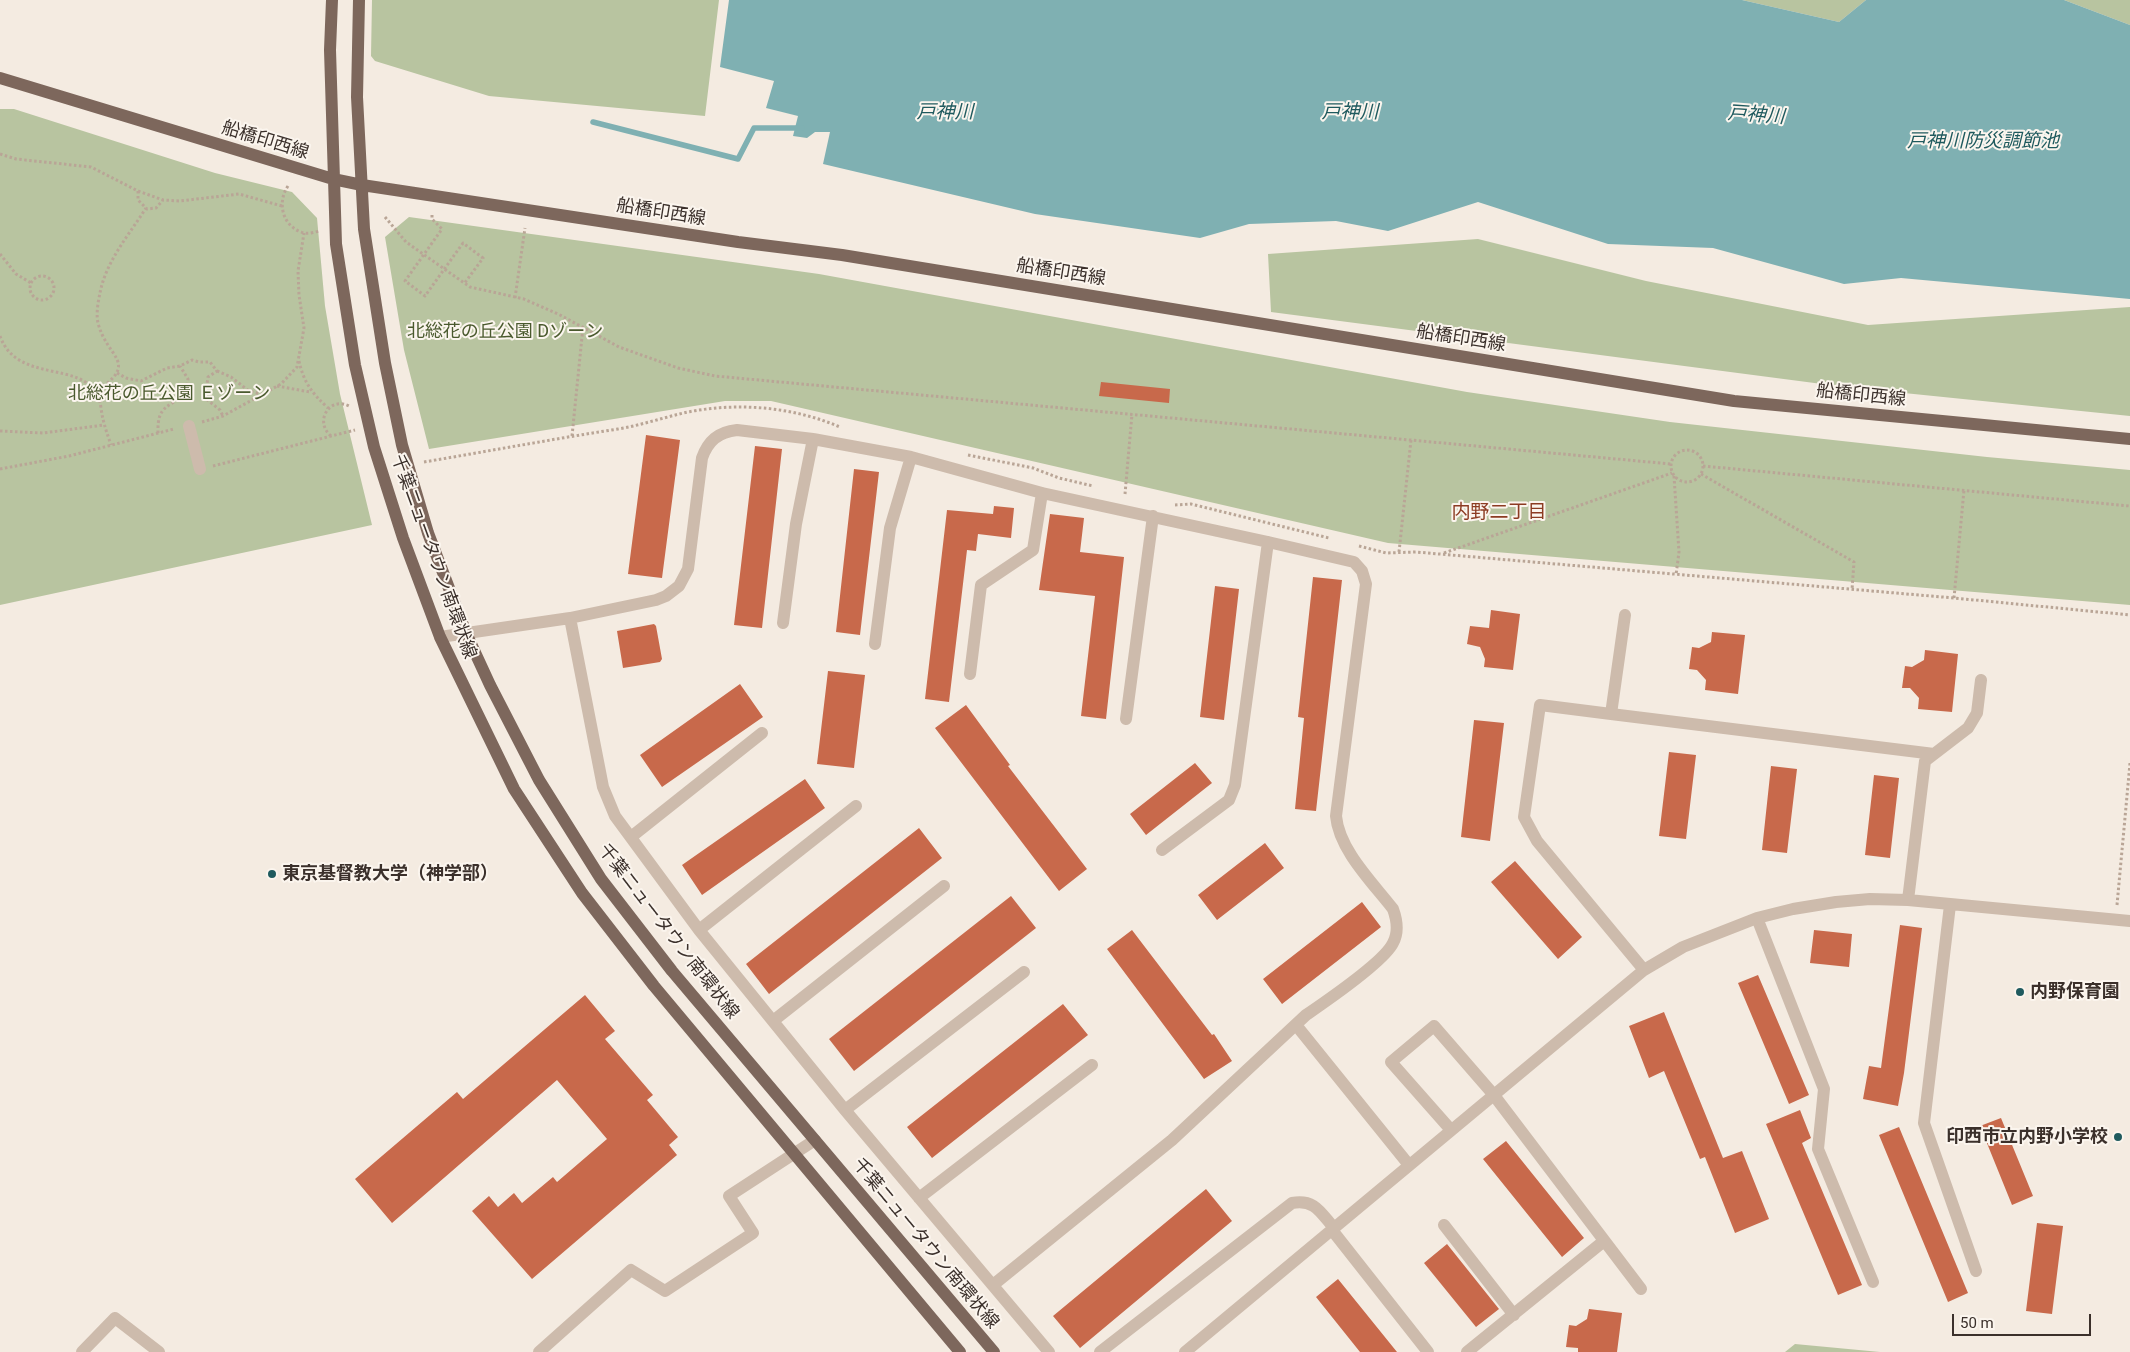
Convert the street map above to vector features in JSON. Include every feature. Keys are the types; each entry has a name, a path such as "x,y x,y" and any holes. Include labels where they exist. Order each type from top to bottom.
{"main road":[{"name":"千葉ニュータウン南環状線","path":"332,0 330,50 336,244 355,365 372,435 403,538 440,637 514,788 582,893 654,986 960,1352"},
{"name":"千葉ニュータウン南環状線","path":"359,0 357,97 364,229 385,363 402,445 428,533 466,633 490,686 539,780 600,879 672,971 994,1352"},
{"name":"船橋印西線","path":"0,78 333,179 362,185 738,242 842,255 1734,401 2130,438"}],"street":[{"path":"189,426 200,469"},
{"path":"440,637 570,618 656,600 666,596 679,586 688,569 702,458 708,443 729,430 813,439 911,457 1042,493 1153,516 1354,562 1362,571 1366,584 1336,816 1346,848 1393,909 1397,918 1394,943 1386,953 1296,1025 1172,1140 993,1285"},
{"path":"782,623 796,524 813,439"},
{"path":"875,644 890,528 911,457"},
{"path":"970,674 982,585 1033,550 1042,493"},
{"path":"1126,719 1153,516"},
{"path":"1162,850 1229,800 1235,785 1268,542"},
{"path":"1611,714 1625,615"},
{"path":"570,618 603,787 615,816 699,930 845,1110 1049,1352"},
{"path":"1908,900 1925,762 1968,728 1977,713 1981,680"},
{"path":"1644,970 1537,841 1524,817 1540,705 1934,754"},
{"path":"630,837 762,733"},
{"path":"699,930 856,806"},
{"path":"773,1021 944,886"},
{"path":"1185,1352 1644,970 1683,947 1757,918 1793,909 1870,899 1908,900 2130,921"},
{"path":"1950,905 1924,1123 1976,1270"},
{"path":"1757,918 1824,1089 1818,1149 1873,1282"},
{"path":"845,1110 1024,972"},
{"path":"1296,1025 1409,1165"},
{"path":"1451,1130 1392,1062 1434,1026 1493,1094 1641,1290"},
{"path":"920,1198 1092,1065"},
{"path":"539,1352 631,1270 666,1291 753,1233 729,1196 815,1140"},
{"path":"1100,1352 1292,1203 1304,1201 1313,1204 1428,1352"},
{"path":"1444,1225 1514,1316"},
{"path":"1467,1352 1514,1316 1604,1241"},
{"path":"82,1352 115,1318 159,1352"}],"path":[{"path":"0,154 16,159 90,167 138,192 163,200 180,201 239,194 282,206"},
{"path":"288,186 284,192 282,206 286,221 293,228 304,233 321,231"},
{"path":"138,192 138,200 146,208 156,208 163,200"},
{"path":"95,392 113,380 117,373 118,362 114,353 106,344 98,324 97,313 100,292 115,253 146,208"},
{"path":"432,215 432,219 442,229 405,281 425,296 463,243 483,258 464,284"},
{"path":"385,217 406,242 470,287 515,298 560,315 619,347 678,368 715,376 1671,464"},
{"path":"515,298 524,228"},
{"path":"0,469 69,456 223,416 277,386 297,367 299,359 304,328 299,295 298,271 304,233"},
{"path":"0,254 16,274 31,282"},
{"path":"36,277 48,277 54,287 52,294 46,300 38,300 31,295 29,287 31,282 36,277"},
{"path":"572,436 583,327"},
{"path":"0,336 9,354 38,369 82,380 95,392 98,396 104,425 111,445"},
{"path":"299,359 303,376 311,392 328,408"},
{"path":"117,373 126,378 141,382 167,368 180,366 192,360 210,362 217,371 232,377 249,391 262,394"},
{"path":"158,433 158,420 163,410 186,392 188,379 180,366"},
{"path":"217,371 208,377 205,398 220,410 223,416"},
{"path":"277,386 311,392"},
{"path":"328,408 341,404 350,406"},
{"path":"424,462 645,424 688,412 726,407 756,407 784,410 823,419 850,429"},
{"path":"328,408 323,423 324,428 331,436"},
{"path":"1125,494 1132,414"},
{"path":"0,431 43,432 104,425"},
{"path":"200,469 355,430"},
{"path":"1399,552 1411,440"},
{"path":"1673,474 1678,479 1688,482 1698,479 1703,466 1699,455 1689,450 1678,452 1671,464 1679,552 1676,575"},
{"path":"961,454 1033,468 1059,478 1097,487"},
{"path":"1703,466 2130,506"},
{"path":"1441,554 1673,474"},
{"path":"1701,474 1854,562 1852,590"},
{"path":"1954,598 1964,490"},
{"path":"1116,492 1134,496"},
{"path":"1172,505 1190,504 1330,539"},
{"path":"1358,546 1386,552 1441,554 2130,615"},
{"path":"2116,907 2130,763"}],"green space":[{"path":"372,0 719,0 705,116 489,96 375,61 371,56"},
{"path":"1742,0 1866,0 1839,22"},
{"path":"2064,0 2130,0 2130,25"},
{"name":"北総花の丘公園 Ｅゾーン","path":"0,109 14,109 215,173 292,192 317,218 325,306 340,394 372,525 0,605"},
{"name":"北総花の丘公園 Dゾーン","path":"409,217 819,274 1467,392 1670,422 1987,457 2130,470 2130,605 1388,543 771,401 725,401 429,449 404,350 385,237"},
{"path":"1478,239 1646,281 1868,325 2130,307 2130,416 1845,387 1271,312 1268,254"},
{"path":"1795,1344 1880,1352 1785,1352"}],"water":[{"name":"戸神川防災調節池","path":"729,0 1742,0 1839,22 1866,0 2064,0 2130,25 2130,299 1901,278 1844,284 1713,248 1608,244 1478,202 1388,231 1336,221 1249,224 1200,238 1035,214 823,164 830,132 815,132 807,138 793,136 798,116 766,108 774,81 720,67"}],"building":[{"path":"1101,382 1170,389 1169,403 1099,396"},
{"path":"646,435 680,440 662,578 628,574"},
{"path":"755,446 782,449 762,628 734,625"},
{"path":"854,469 879,472 860,635 836,632"},
{"path":"994,506 1014,508 1011,538 978,534 976,551 967,550 949,702 925,699 947,510 993,514"},
{"path":"1050,514 1084,518 1080,552 1124,557 1106,719 1081,716 1095,596 1039,590"},
{"path":"1313,577 1342,580 1316,811 1295,809 1304,718 1298,717"},
{"path":"1215,586 1239,589 1224,720 1200,717"},
{"path":"1491,610 1520,614 1513,670 1484,667 1485,659 1480,647 1467,644 1470,626 1489,628"},
{"path":"654,624 656,626 662,659 660,662 623,668 617,631"},
{"path":"1712,632 1745,635 1738,694 1705,690 1706,680 1697,670 1689,669 1692,647 1699,648 1711,642"},
{"path":"1925,650 1958,654 1952,712 1918,709 1919,698 1910,688 1902,688 1905,666 1912,667 1924,660"},
{"path":"828,671 865,675 854,768 817,764"},
{"path":"740,684 763,717 662,787 640,755"},
{"path":"966,705 1010,765 1008,766 1087,869 1059,891 935,728"},
{"path":"1474,720 1504,723 1490,841 1461,837"},
{"path":"1669,752 1696,755 1686,839 1659,836"},
{"path":"1195,763 1212,783 1146,835 1130,814"},
{"path":"1771,766 1797,769 1787,853 1762,850"},
{"path":"1874,775 1899,778 1890,858 1865,855"},
{"path":"805,779 825,808 702,895 682,865"},
{"path":"919,828 942,858 769,994 746,964"},
{"path":"1265,843 1284,868 1217,920 1198,895"},
{"path":"1515,861 1582,937 1558,959 1491,882"},
{"path":"1011,896 1036,928 854,1071 829,1039"},
{"path":"1362,902 1381,927 1282,1004 1263,979"},
{"path":"1900,925 1922,928 1904,1073 1898,1106 1863,1099 1869,1066 1881,1068"},
{"path":"1132,930 1212,1035 1214,1034 1232,1061 1204,1079 1107,949"},
{"path":"1814,930 1852,934 1849,967 1810,963"},
{"path":"1758,975 1809,1095 1789,1104 1738,983"},
{"path":"585,995 615,1031 605,1039 653,1095 647,1100 678,1137 669,1145 677,1155 532,1279 472,1211 489,1196 498,1207 514,1193 522,1203 553,1177 557,1182 607,1139 557,1080 392,1223 355,1179 457,1092 463,1099"},
{"path":"1063,1004 1088,1035 932,1158 907,1127"},
{"path":"1664,1012 1723,1158 1742,1151 1769,1219 1735,1233 1705,1157 1700,1159 1664,1071 1649,1078 1629,1026"},
{"path":"1800,1110 1811,1138 1802,1143 1862,1285 1838,1295 1766,1124"},
{"path":"2001,1118 2033,1196 2012,1205 1980,1126"},
{"path":"1899,1127 1968,1293 1948,1302 1879,1135"},
{"path":"1506,1141 1584,1238 1562,1257 1483,1159"},
{"path":"1206,1189 1232,1221 1080,1348 1053,1316"},
{"path":"2037,1223 2063,1226 2052,1314 2026,1311"},
{"path":"1447,1244 1499,1309 1476,1327 1424,1263"},
{"path":"1338,1279 1397,1352 1360,1352 1316,1297"},
{"path":"1589,1309 1622,1313 1617,1352 1578,1352 1578,1348 1566,1347 1569,1325 1576,1326 1587,1319"}],"waterway":[{"name":"戸神川","path":"593,122 738,159 754,128 802,128"}],"place":[{"name":"東京基督教大学（神学部）","path":"272,874"},
{"name":"内野保育園","path":"2020,992"},
{"name":"印西市立内野小学校","path":"2118,1137"}],"district":[{"name":"内野二丁目","path":"1499,513"}]}
